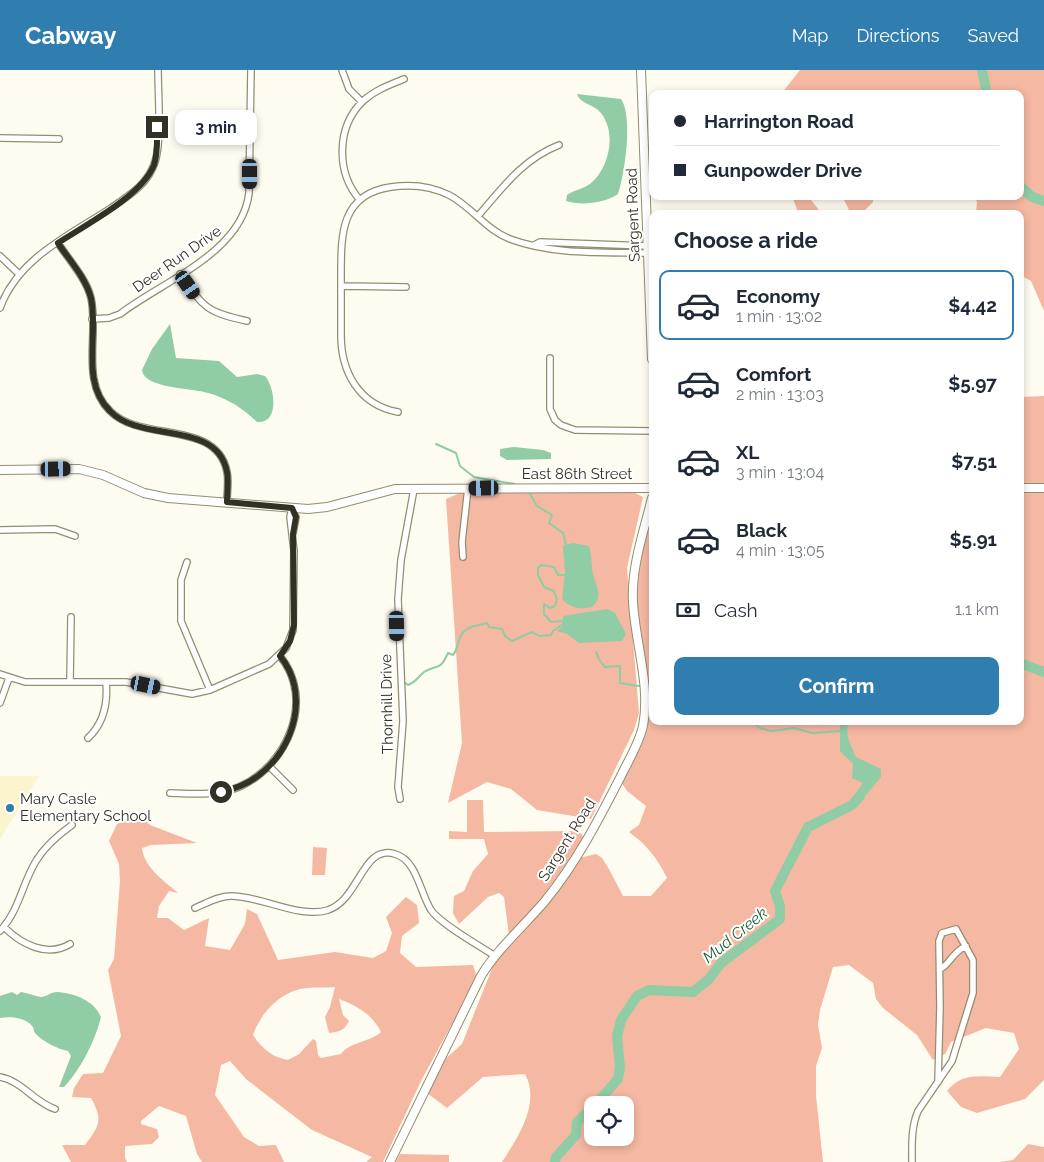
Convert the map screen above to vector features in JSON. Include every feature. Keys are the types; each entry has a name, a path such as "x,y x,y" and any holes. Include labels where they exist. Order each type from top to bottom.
{"street":[{"path":"0,308 19,274 33,259 132,194 151,172 157,148 158,70"},
{"name":"Deer Run Drive","path":"92,319 110,318 120,314 180,274 227,241 245,214 250,188 251,70"},
{"path":"342,70 349,89 362,102"},
{"name":"Sargent Road","path":"641,70 649,277"},
{"path":"360,200 350,186 342,150 350,120 362,102 386,86 404,80"},
{"path":"0,138 59,139"},
{"path":"478,216 505,184 531,159 559,145"},
{"path":"398,412 386,410 370,402 359,391 346,370 341,344 342,232 347,216 360,200 382,189 416,186 450,196 502,236 534,245 540,249 648,250"},
{"path":"58,243 88,291 92,319 94,380 104,404 115,416 129,425 196,438 211,445 222,457 227,470 227,502"},
{"path":"0,256 19,274"},
{"path":"180,274 205,307 222,315 247,321"},
{"path":"341,286 406,286"},
{"path":"550,358 550,409 555,420 561,426 575,430 649,430"},
{"name":"East 86th Street","path":"0,470 79,469 96,472 144,492 159,496 292,510 327,507 379,492 414,489 649,488"},
{"path":"463,557 462,542 468,488"},
{"path":"1024,488 1044,488"},
{"name":"Thornhill Drive","path":"400,799 398,787 403,720 398,636 398,594 401,560 414,489"},
{"path":"0,674 9,678 36,683 131,683 186,694 210,690 264,666 280,656 290,641 294,625 293,534 296,517 292,510"},
{"name":"Sargent Road","path":"390,1162 481,976 495,956 546,900 571,866 605,807 640,737 645,716 645,699 634,614 633,586 649,512"},
{"path":"0,530 55,529 75,536"},
{"path":"188,562 181,580 182,621 210,690"},
{"path":"70,682 71,617"},
{"path":"170,794 203,794 226,791 250,781 269,766 286,742 295,712 296,693 294,680 280,656"},
{"path":"0,703 9,678"},
{"path":"88,738 98,726 103,715 106,699 106,682"},
{"path":"269,766 293,790"},
{"path":"70,944 59,949 40,949 20,941 2,929 14,912 40,855 52,840 72,824"},
{"path":"196,908 219,898 231,896 245,897 305,911 324,911 346,899 370,860 383,853 395,853 412,866 432,912 495,956"},
{"path":"912,1162 914,1120 952,1061 973,993 973,960 956,929 942,933 939,941 938,1082"},
{"path":"940,969 945,967 952,954 966,946"},
{"path":"0,1077 19,1084 36,1100 55,1109"}],"shaded area":[{"path":"800,70 1044,70 1044,311 1031,281 1024,277 1024,210 976,210 977,201 975,200 1024,200 1024,90 784,90"},
{"path":"577,94 621,99 627,118 627,145 618,194 606,200 593,203 572,203 566,201 567,195 588,185 598,176 607,158 609,148 610,137 604,118 598,110 583,101"},
{"path":"793,200 811,200 819,210 797,210"},
{"path":"844,200 873,200 865,210 849,210"},
{"path":"170,324 176,358 219,361 237,377 257,374 265,376 273,396 272,411 269,417 264,421 257,422 241,408 215,395 170,387 151,381 145,376 142,370 152,349"},
{"path":"1044,396 1044,484 1024,485 1024,397"},
{"path":"514,447 543,450 551,453 551,459 507,460 500,456 500,449"},
{"path":"1024,491 1044,491 1044,1080 1025,1099 977,1113 961,1107 947,1091 952,1085 964,1078 977,1076 1000,1077 1019,1049 1014,1033 986,1028 951,1042 945,1054 933,1060 917,1035 883,1008 876,999 873,983 849,965 833,967 820,1010 818,1025 822,1048 816,1066 816,1096 823,1162 502,1162 526,1120 530,1096 525,1074 483,1077 447,1108 427,1093 442,1062 462,1044 495,961 561,887 579,858 596,854 602,858 623,896 651,896 667,878 651,852 629,832 639,825 646,806 627,791 621,782 642,739 649,713 649,725 1024,725"},
{"path":"460,493 635,493 643,497 627,568 639,713 634,730 591,819 537,810 511,789 487,782 448,803 462,743 446,499"},
{"path":"649,521 649,713 636,594 636,576"},
{"path":"573,543 589,546 598,595 596,603 592,607 576,607 562,599 565,573 563,546"},
{"path":"608,609 615,613 626,634 622,641 579,643 567,634 557,631 562,627 563,616"},
{"path":"840,725 848,725 847,730 850,744 856,757 881,769 881,777 854,809 850,801 863,783 852,778 853,764 840,751"},
{"name":"Mary Casle Elementary School","path":"0,776 39,776 0,839"},
{"path":"467,800 483,800 484,832 574,831 582,834 583,838 557,876 539,901 509,936 504,897 499,893 488,897 459,924 453,913 454,896 464,891 473,871 488,854 484,839 449,839 449,831 467,832"},
{"path":"140,815 150,825 197,843 151,845 142,848 150,867 178,893 169,891 159,906 157,918 168,918 184,930 209,918 205,946 230,950 245,924 247,909 257,914 278,960 335,952 373,958 386,951 392,933 386,917 406,897 417,905 419,923 402,936 400,953 416,967 473,965 477,978 422,1079 383,1162 366,1162 372,1157 312,1130 246,1079 230,1061 221,1065 215,1095 244,1137 259,1146 276,1145 284,1162 202,1162 197,1154 186,1116 159,1106 141,1121 141,1124 157,1129 159,1137 152,1144 125,1146 127,1162 71,1162 62,1145 85,1145 97,1127 98,1122 97,1112 91,1098 72,1097 74,1088 83,1074 103,1073 121,1036 108,970 114,959 120,881 119,864 109,841 117,824","holes":["335,987 330,1007 325,1017 329,1033 341,1030 346,1027 349,1021 343,1015 339,999 369,1015 381,1032 350,1047 341,1054 321,1058 318,1055 316,1041 313,1039 299,1054 288,1060 268,1052 253,1035 261,1018 274,1004 289,993 310,988"]},
{"path":"313,847 327,848 325,875 312,875"},
{"path":"12,992 17,995 21,992 41,997 55,992 70,994 82,998 98,1011 101,1017 87,1054 64,1087 59,1087 71,1056 68,1051 55,1047 43,1040 35,1033 30,1024 22,1019 13,1017 0,1018 0,996"},
{"path":"1028,1144 1044,1147 1044,1162 1000,1162 1013,1160"},
{"path":"400,1154 449,1155 449,1162 396,1162"}],"waterway":[{"name":"Mud Creek","path":"982,70 986,90"},
{"name":"Mud Creek","path":"1024,190 1032,197 1044,201"},
{"path":"436,444 456,453 460,466 474,477 515,484"},
{"path":"529,492 537,506 552,515 549,523 563,533 566,545"},
{"path":"564,621 551,622 544,614 544,604 550,608 555,606 557,600 554,591 544,587 538,575 538,568 541,565 554,567 558,575 567,575"},
{"path":"404,682 408,685 411,684 424,672 441,665 448,653 453,655 461,635 470,627 487,623 489,627 502,629 505,636 512,641 532,632 539,636 551,635 553,631 563,624"},
{"path":"596,652 605,667 620,666 620,683 639,686"},
{"name":"Mud Creek","path":"1024,664 1044,672"},
{"path":"756,725 771,731 794,728 812,733 841,731"},
{"name":"Mud Creek","path":"603,1096 618,1079 620,1067 617,1036 621,1020 637,996 649,990 693,992 709,979 721,963 780,919 780,906 775,891 808,827 852,805 860,796"},
{"name":"Mud Creek","path":"555,1162 556,1157 576,1135 577,1122 584,1115"}],"place":[{"name":"Mary Casle Elementary School","path":"10,808"}],"route":[{"path":"157,127 156,159 151,172 140,187 58,243 81,277 91,298 94,380 98,395 109,411 119,420 129,425 196,438 206,442 222,457 227,470 227,502 292,508 292,512 296,517 296,529 293,534 294,625 290,641 280,656 289,669 295,685 296,701 293,724 284,747 265,770 246,784 221,792"}]}
